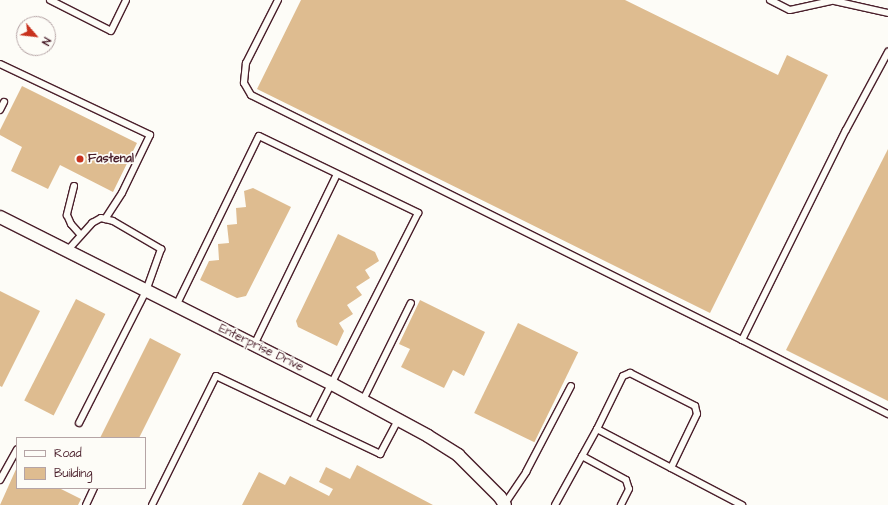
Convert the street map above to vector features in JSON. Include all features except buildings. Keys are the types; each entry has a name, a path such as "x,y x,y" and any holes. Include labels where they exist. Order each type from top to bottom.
{"street":[{"name":"Enterprise Drive","path":"0,217 363,400 458,455 500,497 505,505"}],"lane":[{"path":"50,0 111,31 126,0"},
{"path":"278,0 246,64 244,83 251,95 888,414"},
{"path":"770,0 790,10 831,0 888,13"},
{"path":"742,340 846,130 888,52"},
{"path":"0,64 150,135 122,194 105,219"},
{"path":"0,110 4,102"},
{"path":"176,306 259,136 418,213 312,422"},
{"path":"254,345 337,174"},
{"path":"74,186 67,215 71,224 80,234"},
{"path":"67,251 80,234 92,223 101,218 113,221 161,248 146,291 79,423"},
{"path":"363,400 411,303"},
{"path":"555,505 597,429 623,376 630,373 695,406 697,414 671,468"},
{"path":"152,505 216,376 380,454 398,420"},
{"path":"505,505 526,472 571,386"},
{"path":"597,429 742,505"},
{"path":"0,480 16,451"},
{"path":"582,456 626,480 629,489 621,505"},
{"path":"86,505 94,489"}],"place":[{"name":"Fastenal","path":"80,159"}]}
